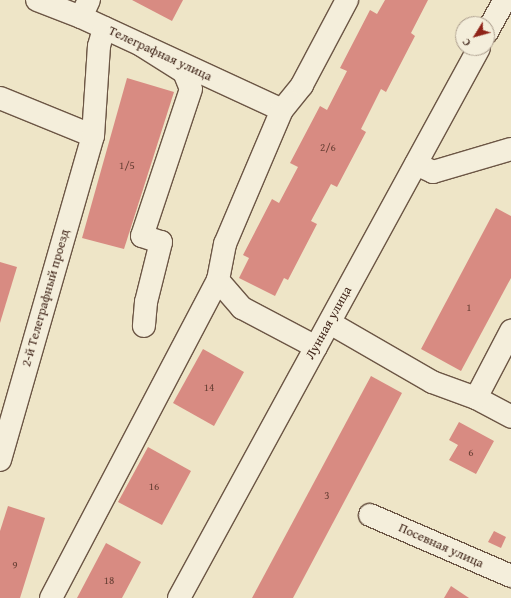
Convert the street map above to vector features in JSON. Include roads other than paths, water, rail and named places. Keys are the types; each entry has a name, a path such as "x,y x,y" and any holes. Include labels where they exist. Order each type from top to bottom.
{"street":[{"name":"Телеграфная улица","path":"36,0 85,9 104,28 282,110"},
{"path":"51,598 218,280 225,244 282,110 302,85 347,0"},
{"path":"495,17 504,0"},
{"name":"2-й Телеграфный проезд","path":"0,460 93,136 99,46 104,28"},
{"path":"141,45 184,72 191,89 142,236 161,242 144,326"},
{"name":"Лунная улица","path":"179,598 330,323 474,56"},
{"path":"0,98 93,136"},
{"path":"416,164 433,172 510,150"},
{"path":"218,280 242,308 316,347"},
{"path":"330,323 432,382 476,398 511,417"},
{"path":"476,398 511,331"},
{"name":"Посевная улица","path":"370,515 511,576"}]}
